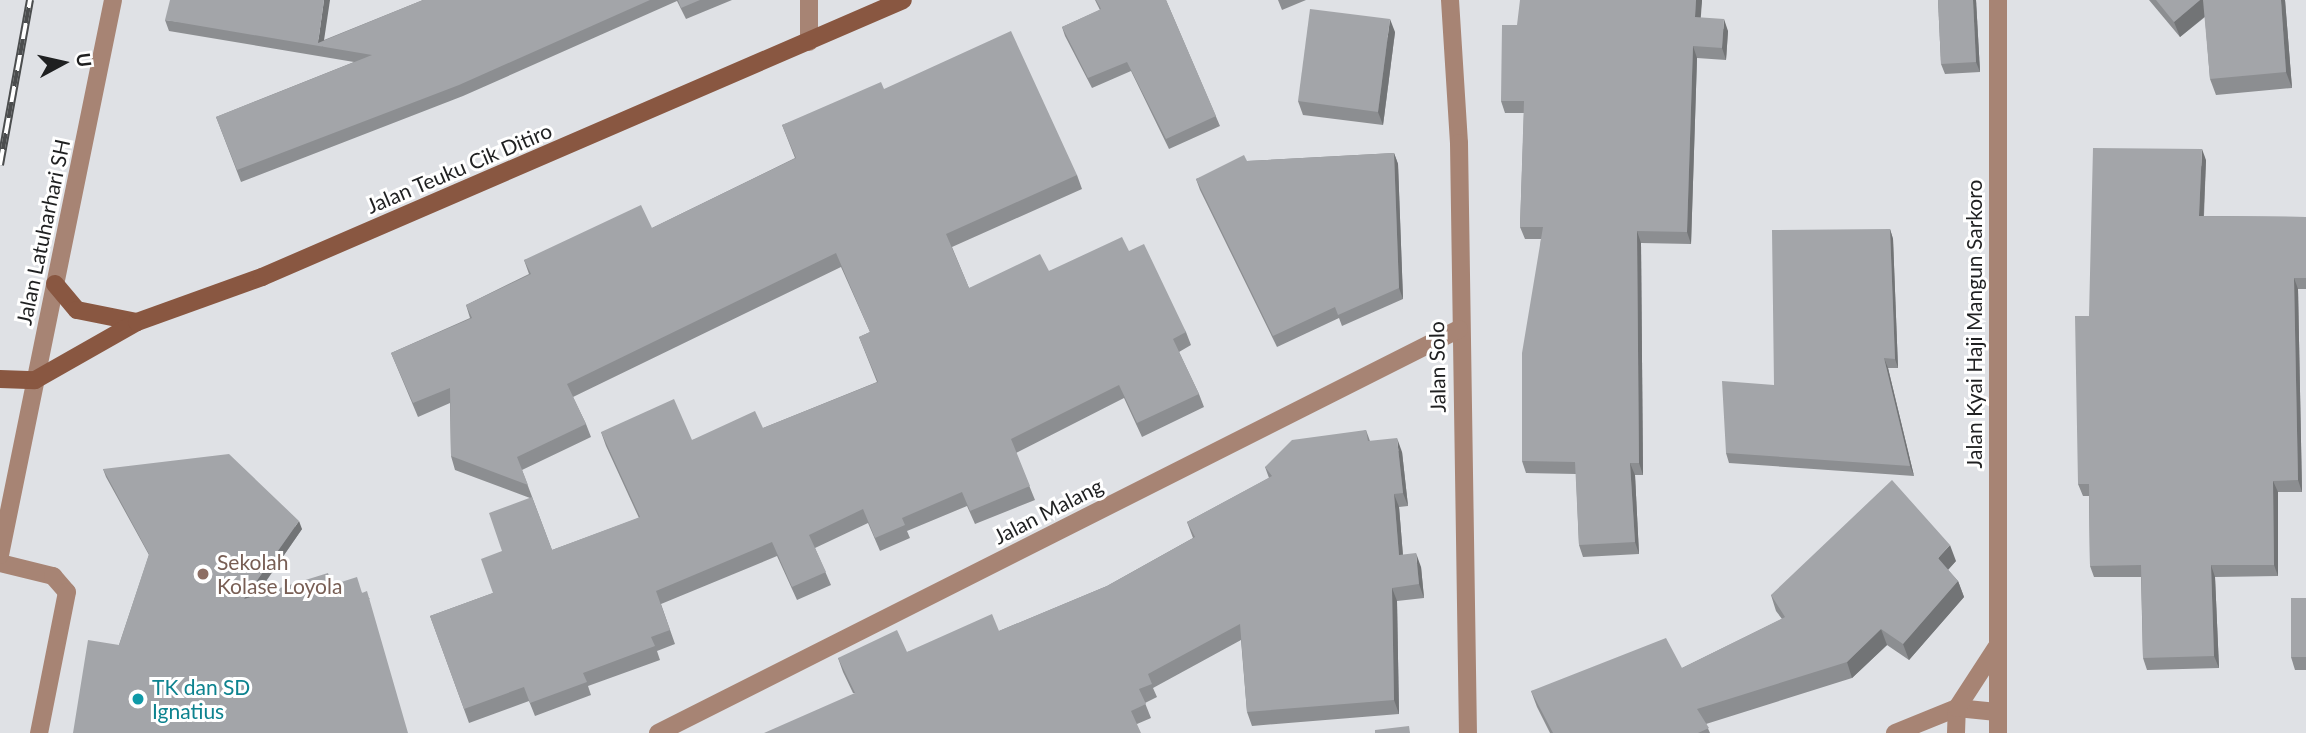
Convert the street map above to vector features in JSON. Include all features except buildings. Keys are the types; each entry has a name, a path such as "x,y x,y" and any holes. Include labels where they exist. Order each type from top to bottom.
{"main road":[{"name":"Jalan Teuku Cik Ditiro","path":"35,380 138,323 262,277 903,0"},
{"path":"55,284 77,310 138,323"},
{"path":"0,379 35,380"}],"street":[{"name":"Jalan Latuharhari SH","path":"0,555 113,0"},
{"path":"809,0 809,42"},
{"name":"Jalan Solo","path":"1450,0 1459,143 1459,329 1468,733"},
{"name":"Jalan Kyai Haji Mangun Sarkoro","path":"1997,733 1998,0"},
{"name":"Jalan Malang","path":"658,733 1459,329"},
{"path":"0,563 53,576 67,592 39,733"},
{"path":"1956,733 1956,708 1996,648"},
{"path":"1895,733 1956,708 1997,712"}],"railway":[{"path":"0,165 30,0"}],"place":[{"name":"Sekolah Kolase Loyola","path":"203,574"},
{"name":"TK dan SD Ignatius","path":"138,699"}]}
